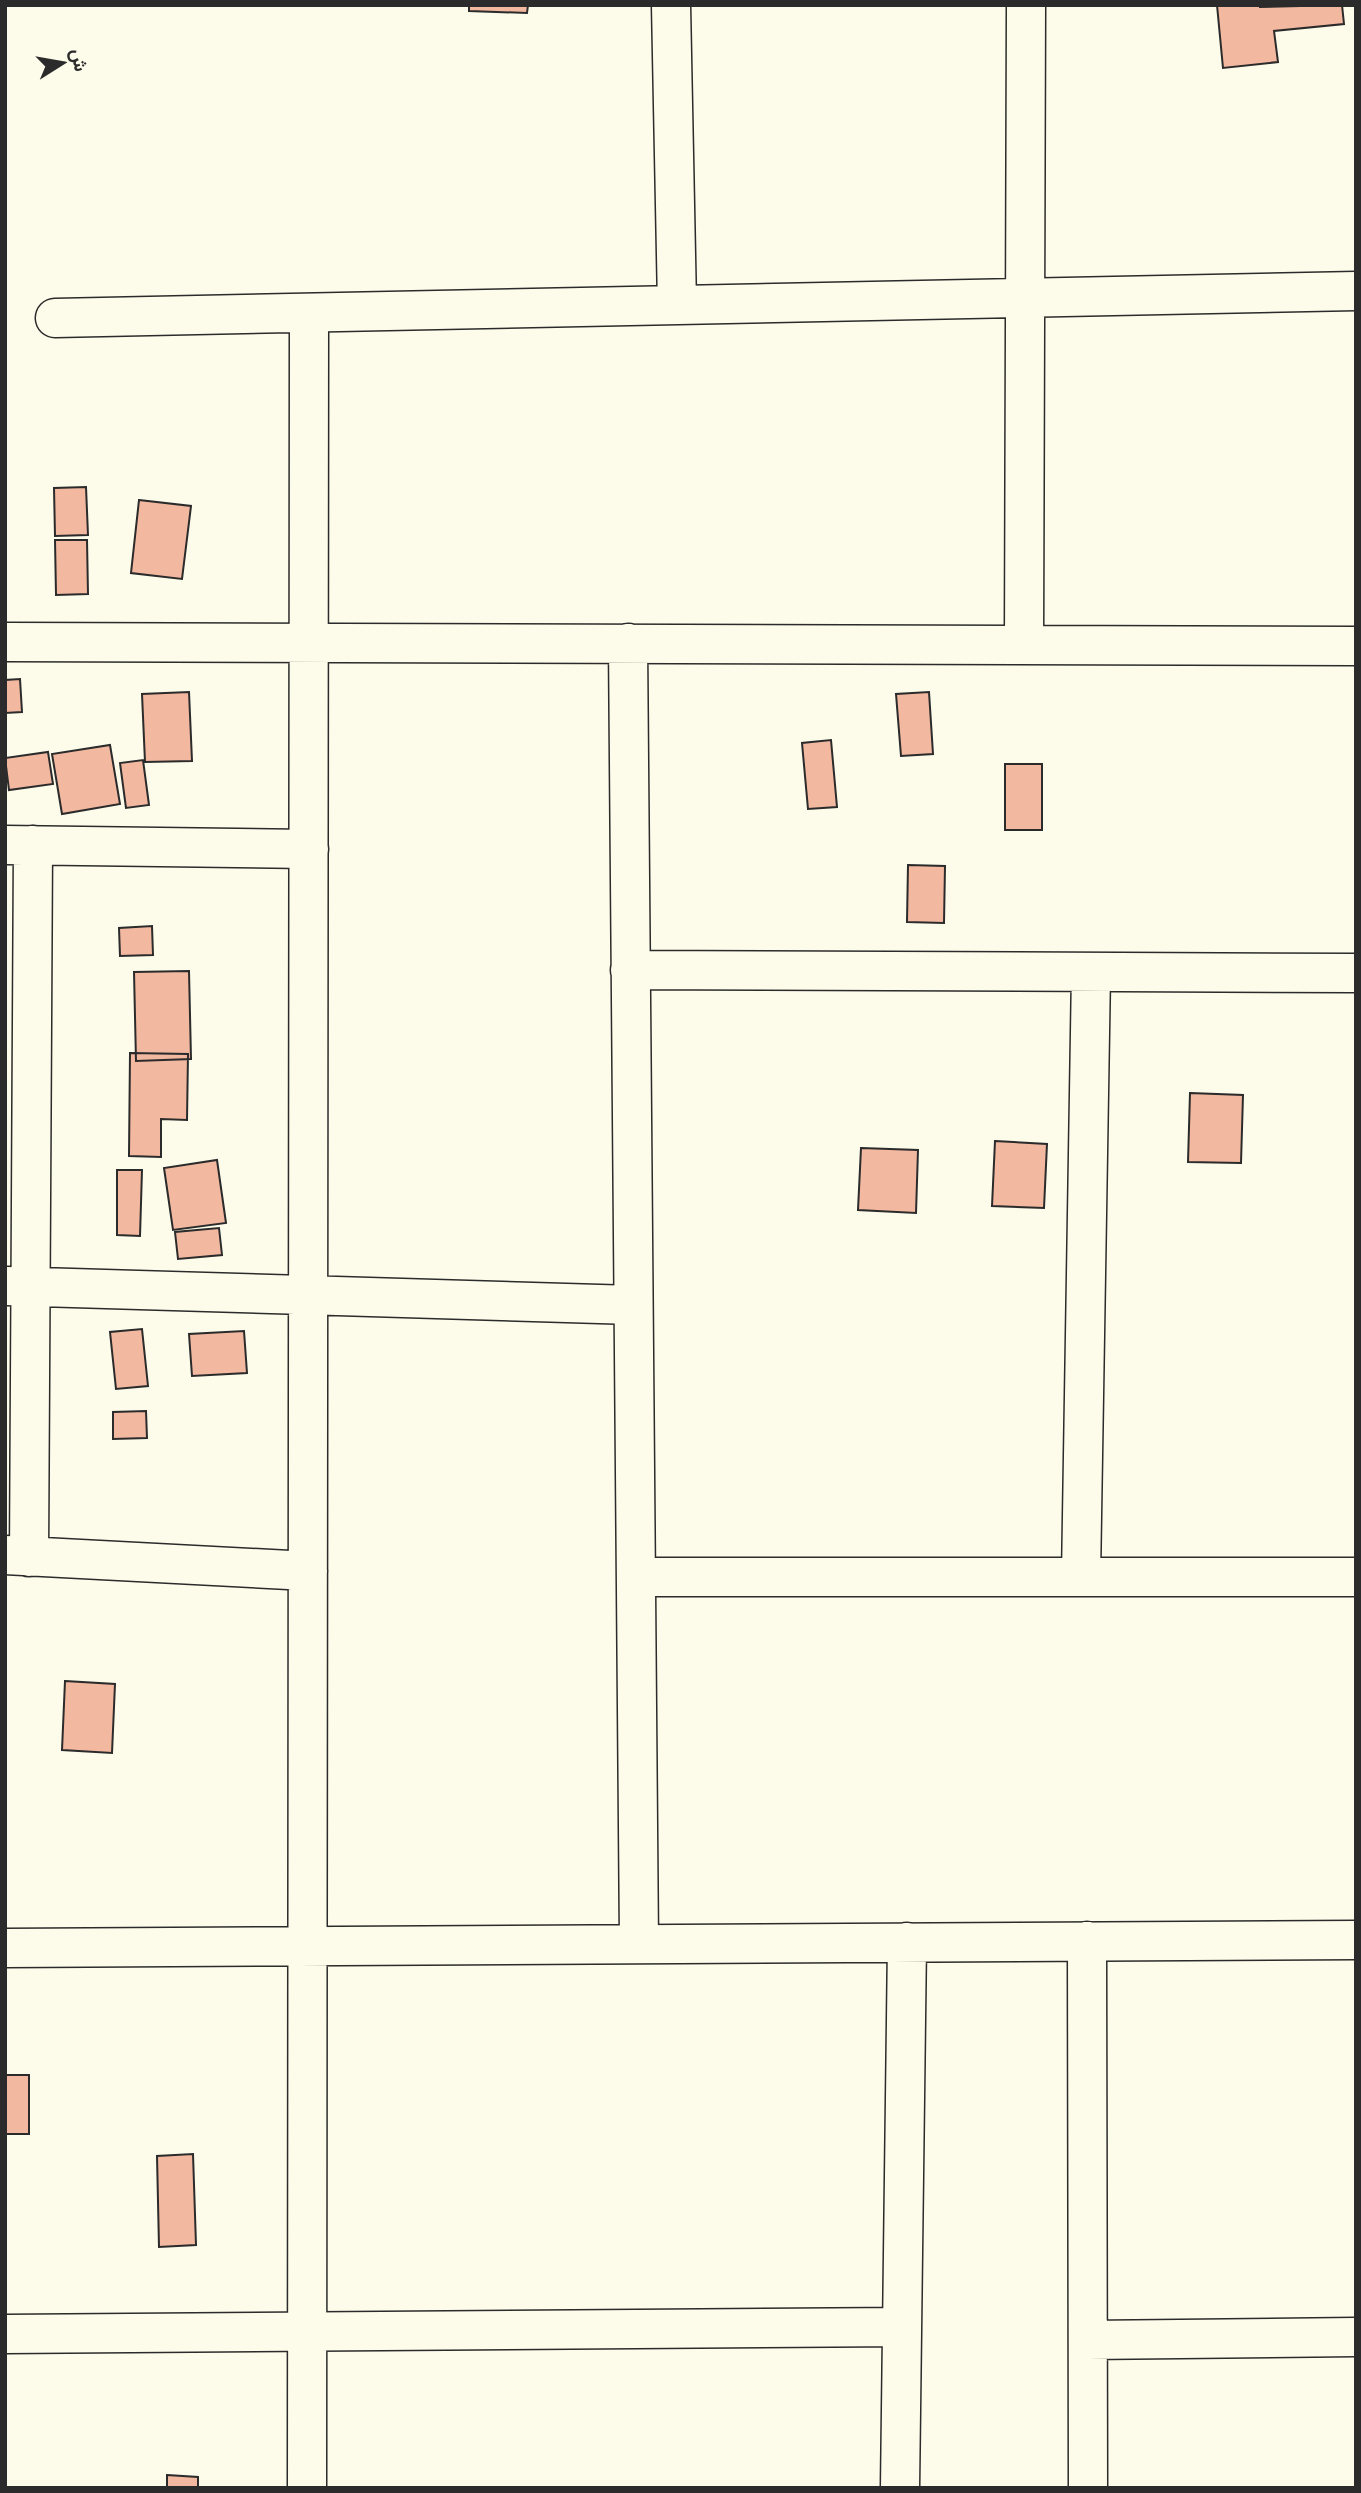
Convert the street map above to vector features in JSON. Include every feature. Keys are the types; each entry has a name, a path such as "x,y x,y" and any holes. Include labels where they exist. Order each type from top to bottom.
{"street":[{"path":"671,5 677,305"},
{"path":"1024,645 1026,5"},
{"path":"55,318 1356,291"},
{"path":"307,2488 309,313"},
{"path":"5,642 1356,646"},
{"path":"628,643 639,1944"},
{"path":"308,1571 17,1556 19,845 309,849"},
{"path":"631,970 1356,973"},
{"path":"1081,1577 1091,972"},
{"path":"18,1286 633,1305"},
{"path":"636,1577 1356,1577"},
{"path":"5,1948 1356,1940"},
{"path":"1087,1941 1088,2488"},
{"path":"900,2488 907,1942"},
{"path":"5,2334 902,2327"},
{"path":"1088,2340 1356,2337"}],"building":[{"path":"469,5 528,5 527,13 469,11"},
{"path":"1217,5 1342,5 1344,24 1274,31 1278,62 1223,68"},
{"path":"86,487 88,535 55,536 54,488"},
{"path":"139,500 191,506 182,579 131,573"},
{"path":"55,540 87,540 88,594 56,595"},
{"path":"20,679 22,712 5,713 5,680"},
{"path":"189,692 192,761 145,762 142,694"},
{"path":"929,692 933,754 901,756 896,694"},
{"path":"831,740 837,807 808,809 802,743"},
{"path":"110,745 120,804 62,814 52,754"},
{"path":"48,752 53,784 9,790 5,758"},
{"path":"143,760 149,805 126,808 120,763"},
{"path":"1005,764 1042,764 1042,830 1005,830"},
{"path":"908,865 945,866 944,923 907,922"},
{"path":"152,926 153,955 120,956 119,928"},
{"path":"189,971 191,1059 136,1061 134,972"},
{"path":"130,1053 188,1054 187,1120 161,1119 161,1157 129,1156"},
{"path":"1190,1093 1243,1095 1241,1163 1188,1162"},
{"path":"995,1141 1047,1144 1044,1208 992,1206"},
{"path":"861,1148 918,1150 916,1213 858,1210"},
{"path":"217,1160 226,1223 173,1230 164,1168"},
{"path":"117,1170 142,1170 140,1236 117,1235"},
{"path":"219,1228 222,1255 178,1259 175,1232"},
{"path":"142,1329 148,1386 116,1389 110,1332"},
{"path":"244,1331 247,1373 192,1376 189,1334"},
{"path":"146,1411 147,1438 113,1439 113,1412"},
{"path":"65,1681 115,1684 112,1753 62,1750"},
{"path":"5,2075 29,2075 29,2134 5,2134"},
{"path":"193,2154 196,2245 159,2247 157,2156"},
{"path":"167,2475 198,2477 198,2488 167,2488"}]}
